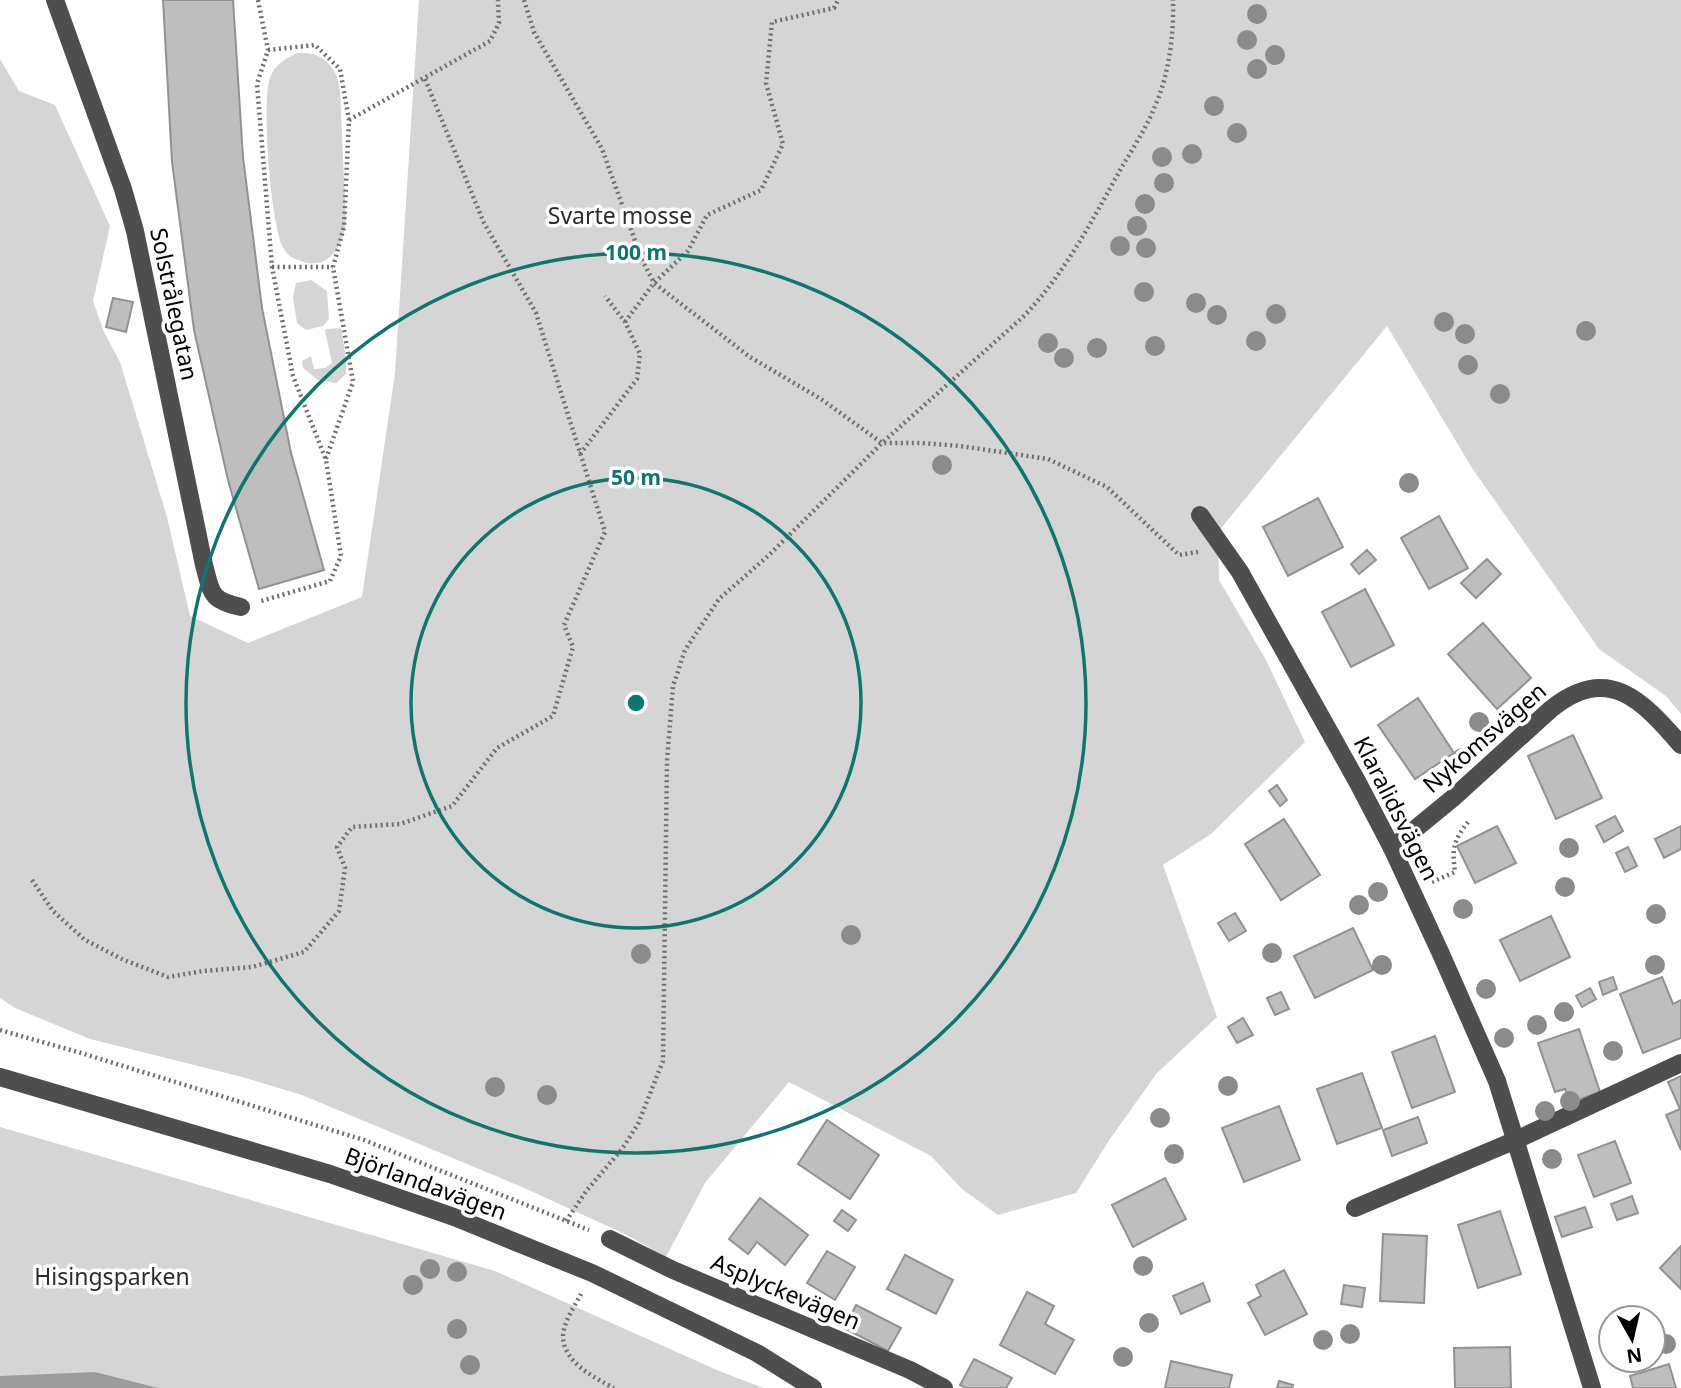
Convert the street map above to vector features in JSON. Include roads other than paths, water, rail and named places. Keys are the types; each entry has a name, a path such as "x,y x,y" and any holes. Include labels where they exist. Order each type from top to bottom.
{"street":[{"name":"Solstrålegatan","path":"55,0 135,231 212,593 222,603 241,607"},
{"name":"Klaralidsvägen","path":"1200,515 1240,572 1392,848 1412,890 1497,1082 1592,1388"},
{"name":"Nykomsvägen","path":"1392,848 1453,798 1551,709 1580,691 1599,687 1618,690 1651,710 1681,745"},
{"path":"1355,1208 1517,1140 1681,1063"},
{"name":"Björlandavägen","path":"0,1077 330,1174 454,1217 604,1279 757,1353 813,1388"},
{"name":"Asplyckevägen","path":"610,1238 673,1270 910,1370 944,1388"}],"park label":[{"name":"Svarte mosse","path":"620,215"},
{"name":"Hisingsparken","path":"112,1276"}]}
